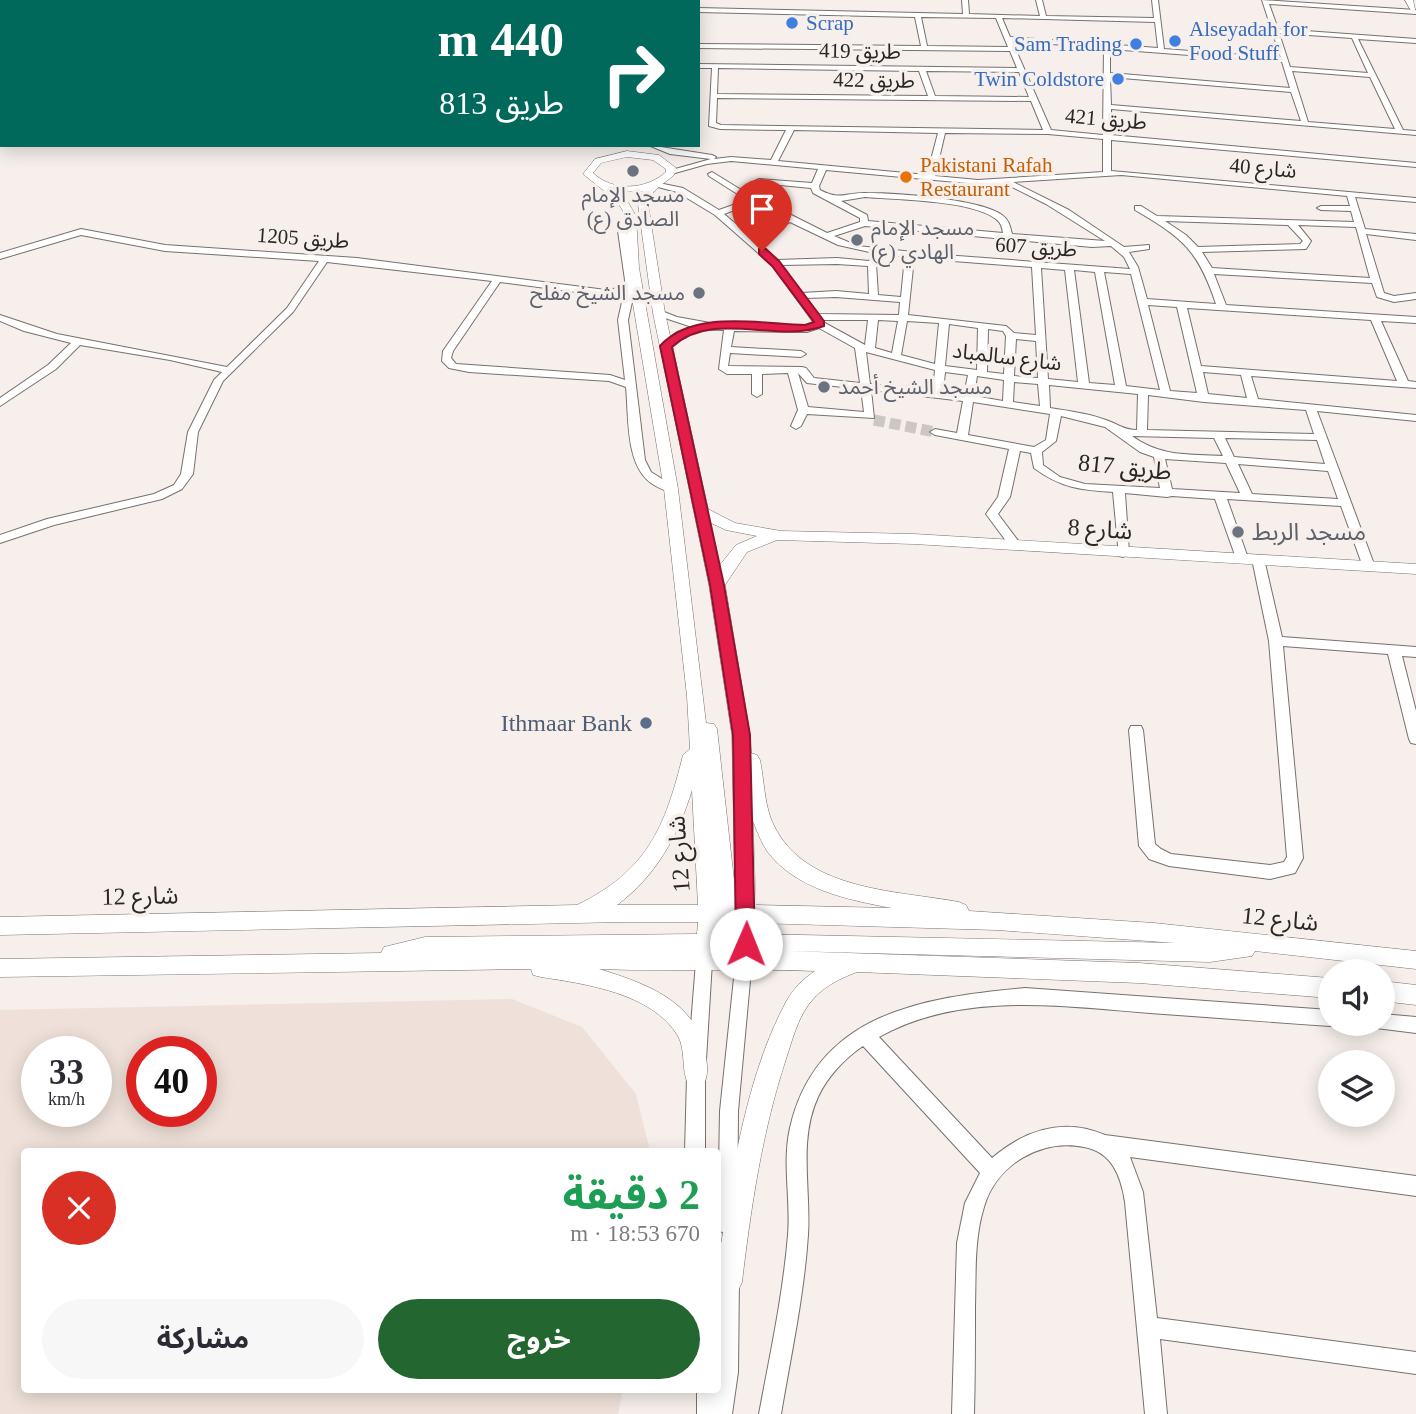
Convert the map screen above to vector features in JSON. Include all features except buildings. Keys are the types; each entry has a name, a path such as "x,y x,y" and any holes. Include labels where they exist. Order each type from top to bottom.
{"street":[{"path":"822,12 824,0"},
{"path":"892,13 894,0"},
{"path":"965,0 966,15"},
{"path":"1039,0 1043,17"},
{"path":"1155,0 1161,50"},
{"path":"1409,0 1416,12"},
{"path":"1305,123 1265,1 1416,12"},
{"path":"700,10 1157,20"},
{"path":"918,14 924,48"},
{"path":"998,16 1048,132"},
{"path":"1275,31 1416,41"},
{"path":"1354,37 1400,131"},
{"path":"1008,39 1161,50 1371,75"},
{"path":"700,46 1012,49"},
{"path":"1107,46 1107,173"},
{"name":"طريق 419","path":"700,66 1021,70"},
{"path":"714,96 715,67"},
{"path":"922,69 932,98"},
{"path":"1106,75 1295,90"},
{"name":"طريق 422","path":"714,96 1034,99"},
{"name":"طريق 421","path":"714,96 712,124 720,127 1048,132 1416,165"},
{"path":"1107,107 1416,133"},
{"path":"774,162 791,128"},
{"path":"930,178 942,130"},
{"path":"618,147 589,169 592,179 621,199 631,216 622,231 630,289 623,320 640,464 649,477 671,489"},
{"path":"606,158 651,150 930,178 1021,183 1122,250 1135,272 1166,395"},
{"path":"651,150 668,164 671,173"},
{"path":"662,160 706,162 734,159"},
{"path":"724,183 734,159"},
{"path":"601,184 626,188 655,184 671,173 706,162"},
{"path":"823,167 815,186 817,191 864,217 861,226"},
{"name":"شارع 40","path":"1021,183 1107,173 1416,200"},
{"name":"طريق 607","path":"712,174 754,200 841,243 911,255 1135,272"},
{"path":"759,181 815,186"},
{"path":"972,205 978,182"},
{"name":"شارع سالمباد","path":"655,184 680,190 718,213 775,263 818,320 865,348 940,368 977,374 1143,393 1416,418"},
{"name":"شارع 12","path":"655,184 645,195 643,204 659,313 717,585 741,735 727,1150 727,1372 721,1414"},
{"path":"1350,194 1380,295 1386,299 1416,296"},
{"path":"831,200 865,195 972,205 998,216 1005,223 1008,237"},
{"path":"718,213 754,200"},
{"path":"1138,208 1180,233 1197,250 1210,271 1222,307"},
{"path":"1321,208 1355,209"},
{"name":"شارع 12","path":"631,216 633,268 671,489 697,723 734,932"},
{"path":"1157,218 1290,222 1361,228 1416,237"},
{"path":"749,240 790,219"},
{"path":"1197,250 1303,247 1307,241 1290,222"},
{"path":"827,236 861,226 1079,243 1112,243"},
{"path":"801,233 813,229"},
{"name":"طريق 1205","path":"0,256 81,233 165,248 325,258 606,293 630,289"},
{"path":"1079,243 1102,237"},
{"path":"869,242 878,244 872,264 874,298"},
{"path":"838,261 841,243"},
{"path":"1122,250 1146,247"},
{"path":"895,357 904,318 911,255"},
{"path":"0,539 51,522 158,497 178,487 187,474 193,432 210,395 227,370 290,310 325,258"},
{"path":"775,263 838,261 872,264"},
{"path":"935,432 1036,451 1051,441 1050,411 1043,382 1036,265"},
{"path":"1325,266 1330,279"},
{"path":"1069,267 1084,385"},
{"path":"1099,269 1121,389"},
{"path":"1210,271 1376,282"},
{"path":"498,279 447,351 448,363 469,369 604,377 616,375 628,368"},
{"name":"طريق 1205","path":"606,293 626,303"},
{"path":"801,296 836,294 906,300"},
{"path":"1143,302 1416,320"},
{"path":"1181,304 1199,369 1204,399"},
{"path":"659,313 675,321 706,326 807,329"},
{"path":"0,318 30,332 76,343 184,360 227,370"},
{"path":"803,410 872,418 864,388 865,348 873,318"},
{"path":"796,426 803,410 797,370 807,329 818,320 904,318 982,326 1042,339"},
{"path":"1374,318 1404,384"},
{"path":"938,394 944,322"},
{"path":"666,346 680,334 706,326"},
{"path":"730,326 724,369 797,370 811,381 938,394 970,401 1050,411 1094,420 1122,433 1144,450 1159,455 1331,468"},
{"path":"962,437 977,374 982,326"},
{"path":"1008,406 1009,333"},
{"path":"0,403 52,367 76,343"},
{"path":"728,350 801,354"},
{"path":"1199,369 1416,386"},
{"path":"757,370 757,394"},
{"path":"1245,372 1254,403"},
{"path":"604,377 629,385"},
{"path":"1143,393 1143,433"},
{"path":"1310,408 1368,564"},
{"path":"1122,433 1320,437"},
{"path":"1218,435 1247,496"},
{"path":"1015,447 1004,497 992,514 1016,546"},
{"name":"طريق 817","path":"1036,451 1038,466 1056,479 1085,488 1344,503"},
{"path":"1159,455 1167,494"},
{"path":"1119,491 1123,553"},
{"path":"1136,730 1147,846 1155,854 1169,860 1270,872 1289,868 1295,858 1276,641 1250,558 1220,496"},
{"name":"شارع 8","path":"700,511 731,527 781,536 914,539 1123,553 1368,564 1416,569"},
{"name":"شارع 8","path":"717,585 733,554 742,547 781,536"},
{"path":"1276,641 1416,652"},
{"path":"690,649 700,659 702,666 734,932"},
{"path":"1394,650 1416,739"},
{"path":"577,913 594,908 625,887 662,846 688,774 697,723"},
{"path":"741,735 749,749 758,804 767,832 786,859 801,871 819,881 859,893 1000,921"},
{"name":"شارع 12","path":"0,926 577,913 734,932 862,961 1139,974 1318,987"},
{"name":"شارع 12","path":"734,932 1000,921 1277,944 1416,960"},
{"path":"705,951 734,932"},
{"path":"0,968 464,960 705,951 734,932 791,942 1210,953 1277,944"},
{"path":"358,962 425,946 687,944 705,951"},
{"path":"695,1148 696,1076 705,951"},
{"path":"464,960 565,972 603,981 650,998 670,1010 686,1029 694,1052 696,1076"},
{"path":"729,1282 736,1222 758,1114 792,1014 803,995 824,976 862,961"},
{"path":"1395,993 1416,995"},
{"path":"771,1414 798,1234 799,1129 807,1099 821,1073 841,1051 864,1034 901,1018 942,1006 982,999 1025,996 1318,1017"},
{"path":"1395,1023 1416,1025"},
{"path":"864,1034 992,1172"},
{"path":"963,1414 968,1224 977,1196 992,1172 1021,1147 1038,1140 1077,1135 1104,1144 1416,1186"},
{"path":"1104,1144 1120,1159 1130,1179 1149,1327 1156,1414"},
{"path":"1149,1327 1416,1363"},
{"path":"708,1393 708,1414"}],"shaded area":[{"path":"512,999 582,1027 636,1094 649,1148 21,1148 21,1393 622,1393 618,1414 0,1414 0,1010"}],"tunnel":[{"path":"874,420 935,432"}],"place":[{"name":"Scrap","path":"792,23"},
{"name":"Alseyadah for Food Stuff","path":"1175,41"},
{"name":"Sam Trading","path":"1136,44"},
{"name":"Twin Coldstore","path":"1118,79"},
{"name":"مسجد الإمام الصادق (ع)","path":"633,171"},
{"name":"Pakistani Rafah Restaurant","path":"906,177"},
{"name":"مسجد الإمام الهادي (ع)","path":"857,240"},
{"name":"مسجد الشيخ مفلح","path":"699,293"},
{"name":"مسجد الشيخ أحمد","path":"824,387"},
{"name":"مسجد الربط","path":"1238,532"},
{"name":"Ithmaar Bank","path":"646,723"}],"route":[{"path":"746,944 741,735 717,585 666,346 687,330 706,326 807,329 820,324 775,263 762,251"}]}
